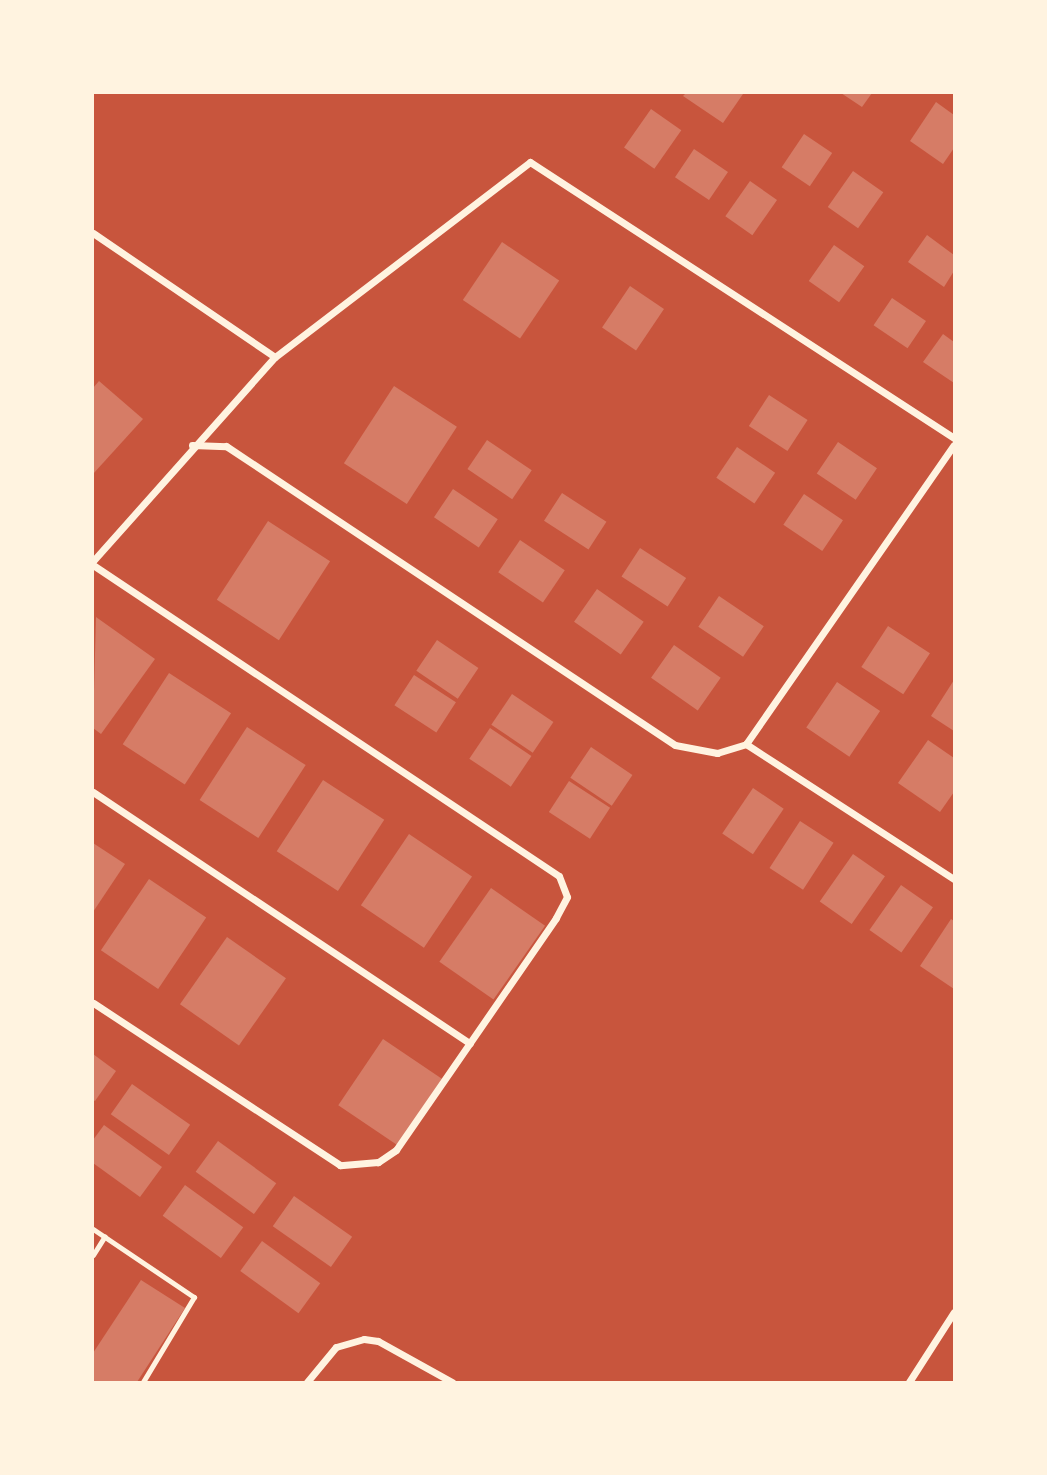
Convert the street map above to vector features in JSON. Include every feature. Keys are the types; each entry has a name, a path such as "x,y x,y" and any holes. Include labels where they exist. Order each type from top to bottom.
{"street":[{"path":"93,1003 340,1165 378,1162 396,1150 556,918 567,897 559,876 93,563 192,445 275,357 530,162 954,438"},
{"path":"93,233 275,357"},
{"path":"192,445 226,446 675,745 717,753 746,744 954,446"},
{"path":"746,744 954,879"},
{"path":"93,792 470,1043"},
{"path":"909,1382 954,1312"},
{"path":"307,1382 336,1346 364,1339 378,1341 452,1382"}],"lane":[{"path":"93,1228 194,1297 143,1382"},
{"path":"93,1255 105,1236"}],"building":[{"path":"686,93 743,94 723,123 683,96"},
{"path":"841,93 872,93 862,107"},
{"path":"936,102 954,115 954,148 943,164 910,141"},
{"path":"651,109 681,130 654,169 624,148"},
{"path":"804,134 832,153 810,186 782,167"},
{"path":"694,149 728,172 709,200 675,177"},
{"path":"853,171 883,192 858,228 828,207"},
{"path":"750,181 777,200 752,235 725,216"},
{"path":"927,235 954,255 954,271 944,287 908,262"},
{"path":"502,242 559,281 520,339 463,300"},
{"path":"834,245 864,266 839,302 809,281"},
{"path":"630,286 664,309 636,350 602,327"},
{"path":"892,298 926,321 908,348 874,325"},
{"path":"943,334 954,342 954,383 923,362"},
{"path":"99,381 143,419 93,474 93,388"},
{"path":"394,386 457,427 407,504 344,463"},
{"path":"769,395 808,420 787,451 749,426"},
{"path":"487,440 532,470 512,499 467,469"},
{"path":"838,442 877,468 856,500 817,474"},
{"path":"737,447 775,473 754,503 716,478"},
{"path":"453,489 498,519 479,547 434,517"},
{"path":"562,493 606,522 588,550 544,521"},
{"path":"804,494 843,520 822,551 783,525"},
{"path":"268,521 330,561 279,640 217,600"},
{"path":"520,540 565,570 543,603 498,572"},
{"path":"640,548 686,578 668,606 621,577"},
{"path":"597,589 644,622 621,654 574,622"},
{"path":"719,596 764,626 743,657 698,627"},
{"path":"96,617 155,659 101,734 93,728"},
{"path":"888,626 930,653 903,694 861,667"},
{"path":"437,640 478,668 458,699 416,671"},
{"path":"674,645 721,678 698,710 651,678"},
{"path":"169,673 231,713 185,785 123,744"},
{"path":"414,675 456,702 436,732 394,705"},
{"path":"954,680 954,731 931,716"},
{"path":"837,682 880,711 849,757 806,728"},
{"path":"512,694 553,722 533,753 491,725"},
{"path":"247,727 306,765 258,838 200,800"},
{"path":"490,728 531,756 511,787 469,759"},
{"path":"928,740 954,758 954,792 940,812 898,783"},
{"path":"591,747 632,775 612,806 570,778"},
{"path":"323,780 384,820 338,891 277,851"},
{"path":"569,781 610,808 590,839 549,812"},
{"path":"753,788 784,809 753,854 722,834"},
{"path":"800,821 834,843 803,890 770,868"},
{"path":"409,834 472,876 424,948 361,905"},
{"path":"93,843 125,864 93,912"},
{"path":"853,854 885,876 852,924 820,902"},
{"path":"149,879 206,918 158,989 101,950"},
{"path":"901,885 933,907 901,952 869,930"},
{"path":"491,888 545,926 493,1000 439,962"},
{"path":"951,919 954,921 954,989 920,966"},
{"path":"227,937 286,978 239,1045 180,1004"},
{"path":"383,1039 442,1079 397,1145 338,1105"},
{"path":"93,1054 116,1071 95,1101 93,1100"},
{"path":"132,1084 190,1125 169,1155 111,1114"},
{"path":"104,1125 162,1167 140,1197 93,1163 93,1140"},
{"path":"218,1141 276,1183 254,1214 196,1172"},
{"path":"185,1185 243,1227 221,1258 163,1216"},
{"path":"294,1196 352,1237 331,1267 273,1226"},
{"path":"262,1241 320,1283 299,1313 240,1271"},
{"path":"141,1280 185,1308 137,1382 93,1382 93,1353"}]}
